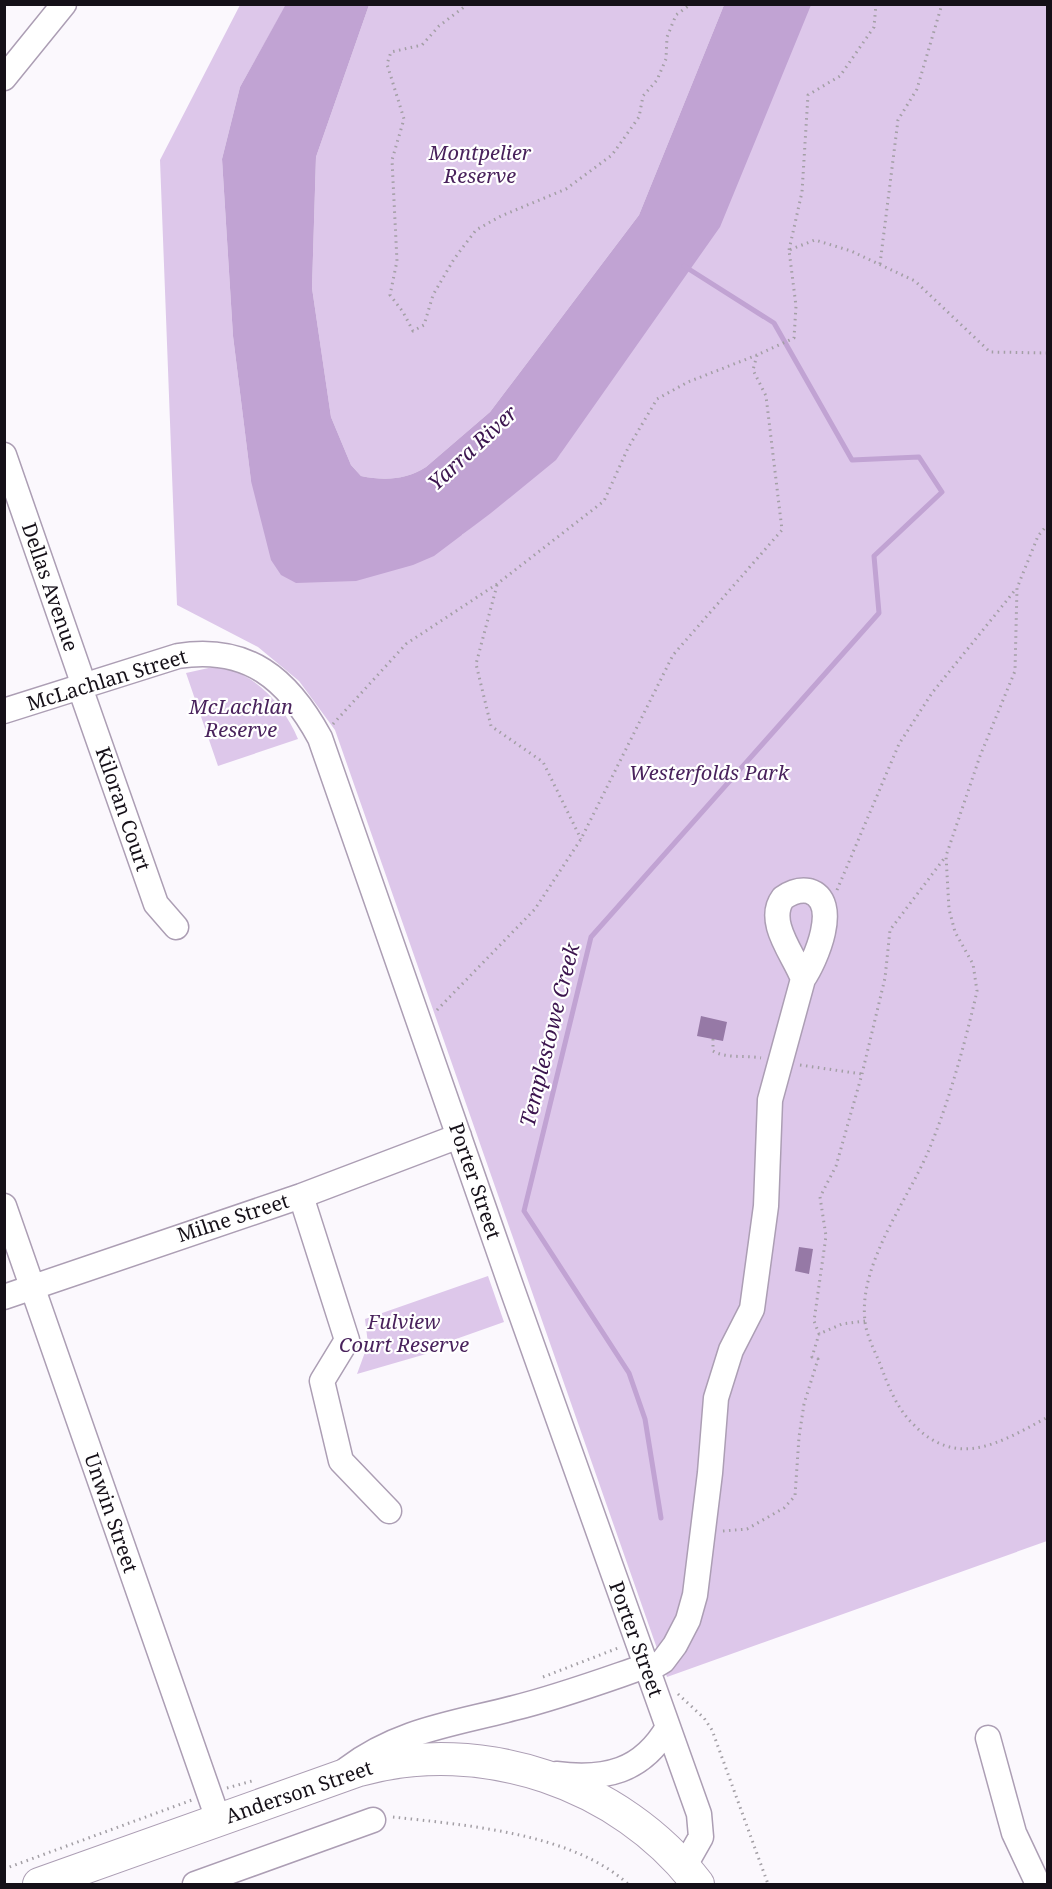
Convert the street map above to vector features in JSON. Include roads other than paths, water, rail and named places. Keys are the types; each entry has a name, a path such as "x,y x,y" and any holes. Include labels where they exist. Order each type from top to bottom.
{"main road":[{"name":"Anderson Street","path":"39,1884 337,1776 377,1765 427,1759 459,1759 530,1772 574,1786 618,1810 659,1841 691,1876"}],"street":[{"path":"5,76 64,4"},
{"name":"Dellas Avenue","path":"4,455 82,685"},
{"name":"McLachlan Street","path":"4,711 187,654 204,652 245,660"},
{"name":"Porter Street","path":"245,660 263,670 290,692 320,738 701,1824 700,1840 691,1876"},
{"name":"Kiloran Court","path":"82,685 83,696 156,904 176,927"},
{"path":"337,1776 377,1749 416,1732 648,1672 666,1657 688,1620 695,1595 704,1531 716,1398 731,1350 752,1310 766,1206 770,1100 803,980 818,952 824,921 820,899 809,891 791,893 778,905 778,926 803,980"},
{"name":"Milne Street","path":"4,1296 301,1196 459,1136"},
{"path":"301,1196 347,1340 322,1381 341,1461 389,1511"},
{"name":"Unwin Street","path":"4,1206 218,1819"},
{"path":"530,1772 591,1777 613,1773 654,1748 668,1727"},
{"path":"988,1738 1014,1833 1038,1884"},
{"path":"195,1884 373,1820"}],"water":[{"name":"Yarra River","path":"286,4 369,5 316,157 312,288 331,417 351,465 361,476 378,479 403,477 426,467 490,412 639,215 724,5 811,5 720,227 556,460 434,556 413,565 356,581 296,583 281,575 271,560 251,481 233,336 222,159 240,87"}],"waterway":[{"name":"Templestowe Creek","path":"661,1518 645,1419 629,1373 524,1211 591,937 879,613 874,556 942,492 919,457 852,460 774,323 684,266"}],"park label":[{"name":"Montpelier Reserve","path":"480,164"},
{"name":"McLachlan Reserve","path":"241,718"},
{"name":"Westerfolds Park","path":"709,773"},
{"name":"Fulview Court Reserve","path":"404,1334"}]}
